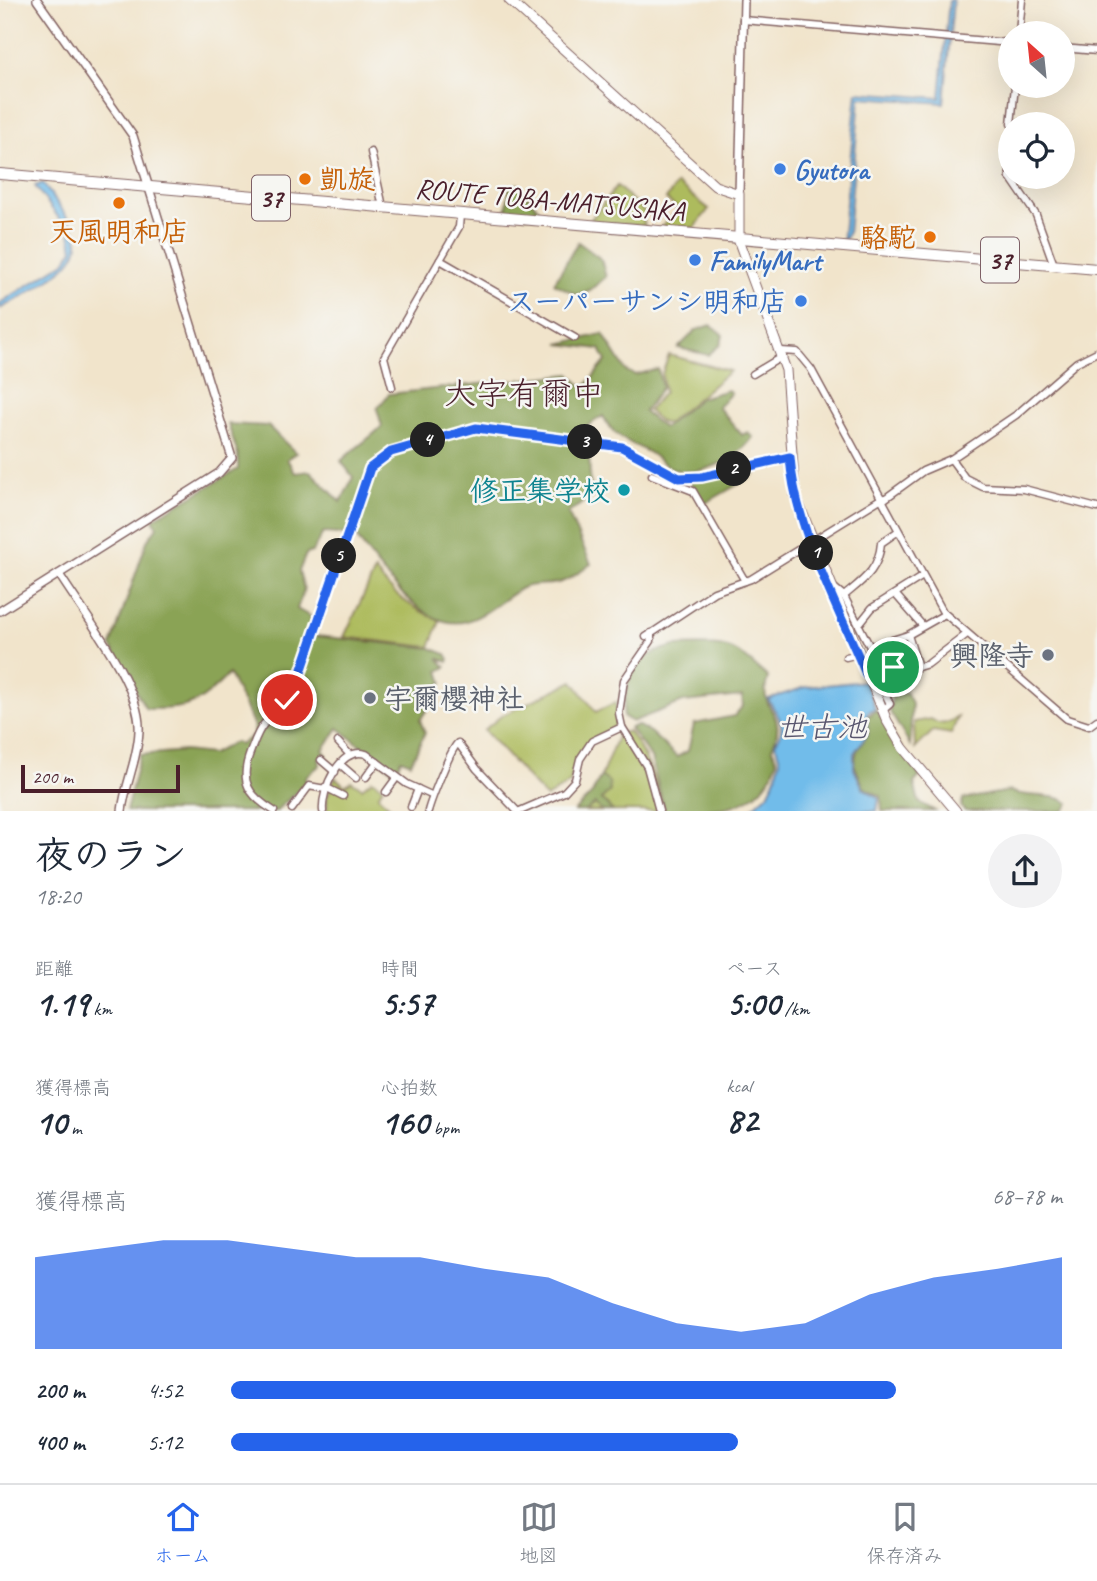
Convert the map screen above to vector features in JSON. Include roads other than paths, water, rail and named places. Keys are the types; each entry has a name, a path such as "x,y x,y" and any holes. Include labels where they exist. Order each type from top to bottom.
{"main road":[{"path":"509,0 520,4 715,186 739,194 738,237 782,354 789,388 790,457 795,495 882,711 903,748 956,811"},
{"name":"ROUTE TOBA-MATSUSAKA","path":"0,174 1097,269"}],"street":[{"path":"0,611 219,473 232,458 130,132 37,0"},
{"path":"739,194 744,0"},
{"path":"1020,21 1022,0"},
{"path":"743,20 998,42"},
{"path":"1075,49 1097,51"},
{"path":"371,152 383,207"},
{"path":"1018,189 1036,215 1054,265"},
{"path":"392,387 384,357 459,227 460,215"},
{"path":"440,260 575,338"},
{"path":"753,374 782,354 797,352 809,366 883,499 897,531 945,614 1002,660 1067,719 1089,726 1097,720"},
{"path":"659,811 647,767 622,727 619,706 624,680 651,640 649,635 714,592 745,581 883,499 934,464 951,459 1016,415 1077,362 1097,352"},
{"path":"274,811 254,797 246,785 246,764 262,727 292,695 368,474 382,456 476,428 622,447 679,478 702,477 790,457"},
{"path":"951,459 965,478 983,487 1024,489 1097,508"},
{"path":"652,475 693,491 745,581"},
{"path":"844,596 875,569 883,540 897,531"},
{"path":"59,574 136,702 139,733 122,811"},
{"path":"860,623 872,608 923,576"},
{"path":"830,586 844,596 870,647"},
{"path":"896,595 922,625"},
{"path":"863,651 908,635 945,614"},
{"path":"866,674 928,664 967,634"},
{"path":"908,635 918,667"},
{"path":"846,657 854,655"},
{"path":"882,711 890,704 882,689 882,676 887,669"},
{"path":"428,811 431,795 446,771 452,748 458,743 477,769 519,811 564,792 575,780 580,759 592,741 622,727"},
{"path":"338,742 350,755"},
{"path":"323,811 325,788 335,772 350,755 363,753 397,777 431,795"},
{"path":"321,760 335,772"},
{"path":"366,777 377,762"},
{"path":"341,765 356,778"},
{"path":"386,792 397,777"},
{"path":"292,809 309,786 325,788 343,796"},
{"path":"411,807 418,789"}],"water":[{"path":"949,0 953,0 944,103 860,97 848,233 842,243 857,92 940,98"},
{"path":"43,183 73,227 78,246 73,257 52,278 0,309 0,303 65,262 73,249 70,233 35,186"},
{"name":"世古池","path":"865,681 875,708 867,713 867,735 854,753 854,769 863,788 879,798 877,811 749,811 768,794 780,760 775,743 781,726 768,699 806,687"}],"place":[{"name":"Gyutora","path":"780,169"},
{"name":"凱旋","path":"305,179"},
{"name":"天風明和店","path":"119,203"},
{"name":"駱駝","path":"930,237"},
{"name":"FamilyMart","path":"695,260"},
{"name":"スーパーサンシ明和店","path":"801,301"},
{"name":"修正集学校","path":"624,490"},
{"name":"興隆寺","path":"1048,655"},
{"name":"宇爾櫻神社","path":"370,698"}],"district":[{"name":"大字有爾中","path":"524,393"}]}
